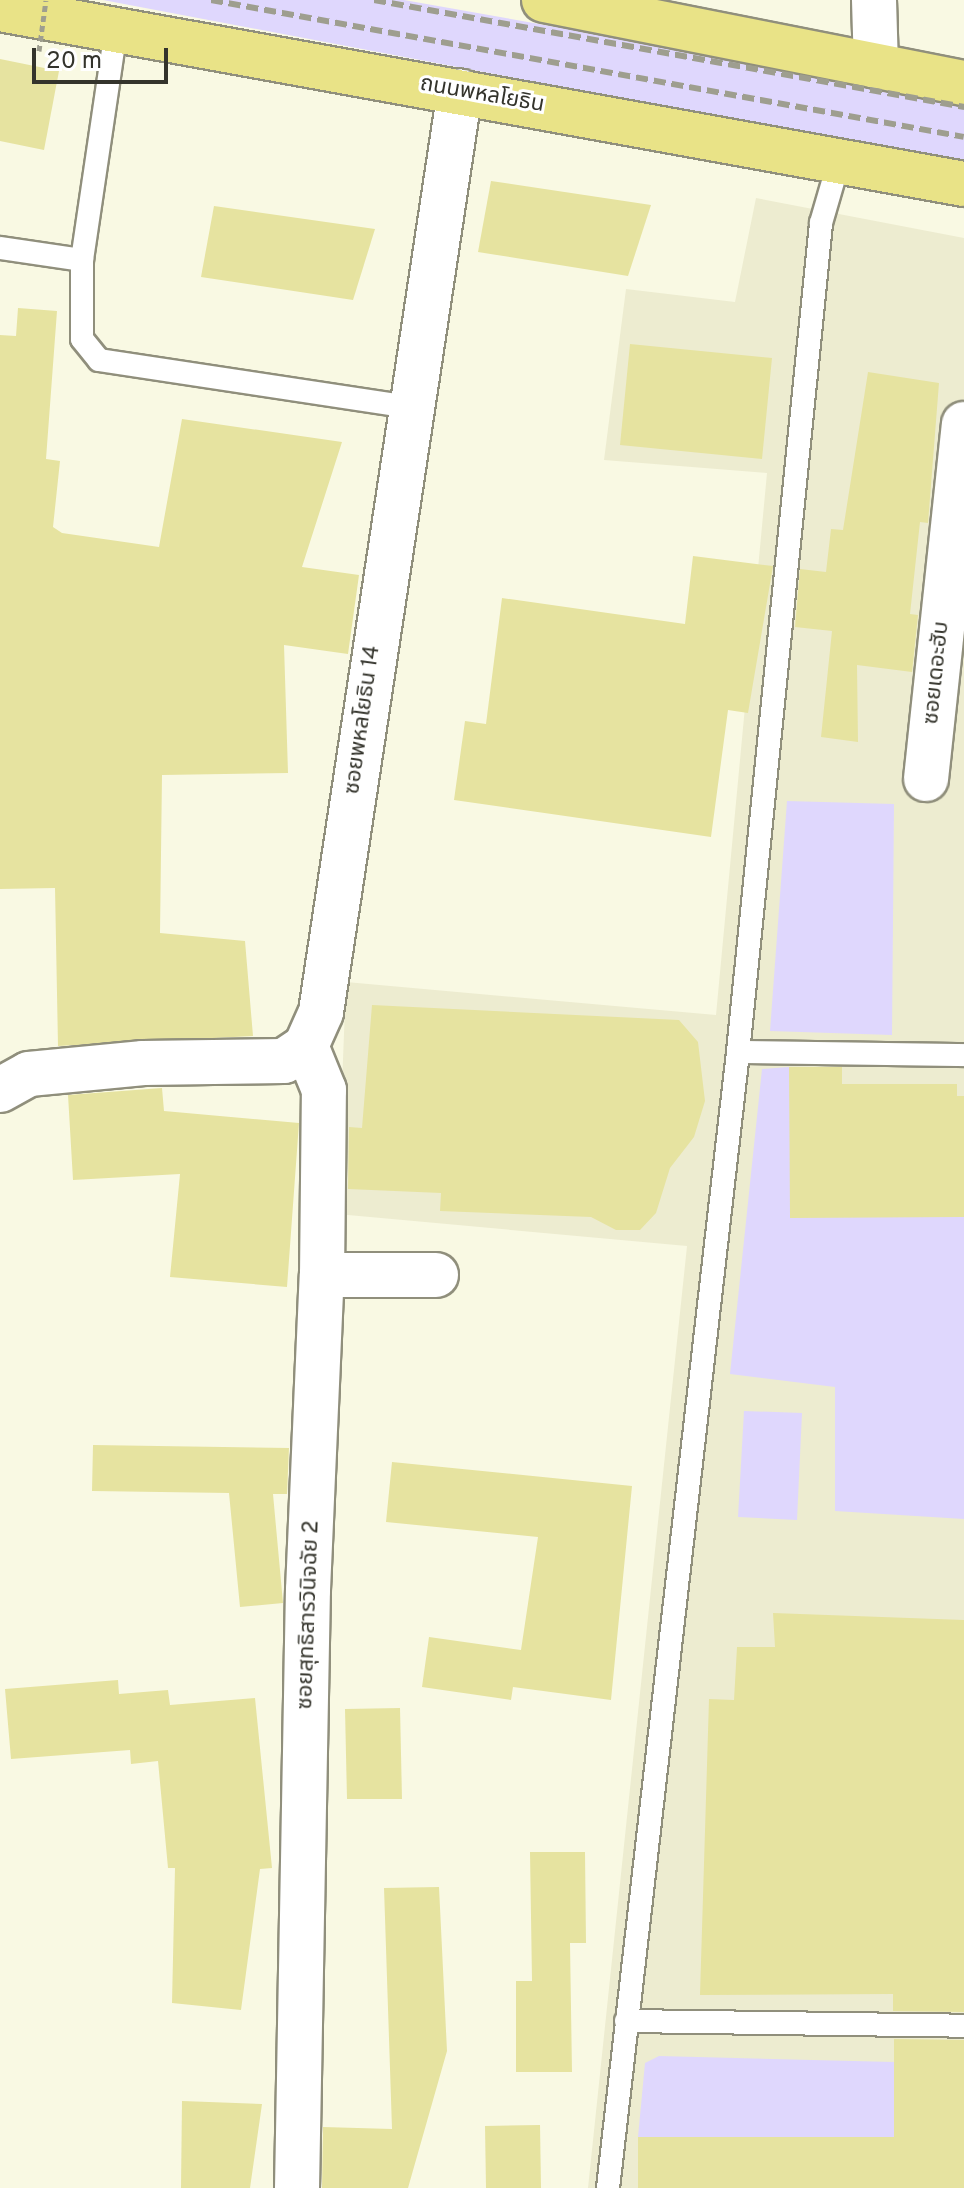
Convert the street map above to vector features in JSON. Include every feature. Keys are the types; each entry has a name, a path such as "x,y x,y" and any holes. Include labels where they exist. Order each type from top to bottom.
{"main road":[{"path":"544,0 964,83"},
{"name":"ถนนพหลโยธิน","path":"0,9 964,184"}],"street":[{"path":"874,0 876,66"},
{"name":"ซอยพหลโยธิน 14","path":"306,1046 321,1012 409,407 460,91"},
{"name":"ซอยเดอะฮับ","path":"926,779 964,424"},
{"path":"3,1084 29,1074 143,1063 284,1061 306,1046"},
{"name":"ซอยสุทธิสารวินิจฉัย 2","path":"297,2188 308,1590 322,1275 324,1090 306,1046"},
{"path":"322,1275 436,1275"}],"lane":[{"path":"116,29 82,260 82,339 99,360 409,407"},
{"path":"608,2188 738,1052 821,223 839,161"},
{"path":"0,248 82,260"},
{"path":"738,1052 964,1055"},
{"path":"626,2021 964,2026"}],"path":[{"path":"39,51 46,0"}],"shaded area":[{"path":"103,0 404,0 964,99 964,163"},
{"path":"756,198 964,238 964,2188 588,2188 687,1246 337,1214 346,982 716,1015 767,473 604,460 626,289 735,302"},
{"path":"787,801 894,804 892,1035 770,1031"},
{"path":"789,1067 822,1123 964,1165 964,1519 835,1511 835,1387 730,1374 762,1069"},
{"path":"744,1411 802,1413 797,1520 738,1517"},
{"path":"659,2056 894,2062 894,2188 866,2137 638,2137 645,2063"}],"building":[{"path":"0,59 59,71 44,150 0,141"},
{"path":"491,181 651,205 628,276 478,252"},
{"path":"214,206 375,229 353,300 201,277"},
{"path":"18,308 57,311 46,459 60,461 53,527 62,533 159,547 182,419 342,442 302,567 359,575 348,654 284,645 288,773 162,775 160,933 245,941 253,1036 58,1046 55,888 0,889 0,335 16,336"},
{"path":"630,344 772,358 762,459 620,445"},
{"path":"868,372 939,383 928,523 920,522 910,614 918,615 912,672 857,665 858,742 821,737 832,631 795,627 800,569 826,572 831,529 843,530"},
{"path":"693,556 773,566 748,713 728,710 711,837 454,800 465,721 486,724 502,598 685,624"},
{"path":"372,1005 679,1020 698,1042 705,1101 694,1137 670,1168 656,1213 640,1230 616,1230 591,1217 440,1211 441,1193 348,1189 349,1127 362,1128"},
{"path":"789,1067 842,1067 842,1084 957,1084 957,1096 964,1096 964,1217 790,1218"},
{"path":"162,1088 164,1111 299,1123 287,1287 170,1277 180,1174 73,1180 68,1095"},
{"path":"93,1445 289,1448 287,1494 273,1494 283,1603 240,1607 229,1493 92,1491"},
{"path":"392,1462 632,1486 611,1700 513,1687 511,1700 422,1687 429,1637 521,1650 538,1537 386,1522"},
{"path":"773,1613 964,1620 964,2012 893,2011 893,1994 700,1995 709,1699 734,1700 737,1647 775,1647"},
{"path":"118,1680 119,1694 168,1690 170,1705 255,1698 272,1868 260,1869 241,2010 172,2003 175,1868 168,1868 158,1761 131,1764 130,1750 11,1759 5,1689"},
{"path":"400,1708 402,1799 347,1799 345,1709"},
{"path":"530,1852 585,1852 586,1943 570,1943 572,2072 516,2072 516,1981 532,1981"},
{"path":"439,1887 447,2051 408,2188 322,2188 323,2127 392,2129 384,1888"},
{"path":"894,2039 964,2040 964,2188 638,2188 638,2137 894,2137"},
{"path":"182,2101 262,2104 250,2188 181,2188"},
{"path":"540,2125 541,2188 486,2188 485,2126"}],"railway":[{"path":"211,0 964,137"},
{"path":"374,0 964,107"}]}
